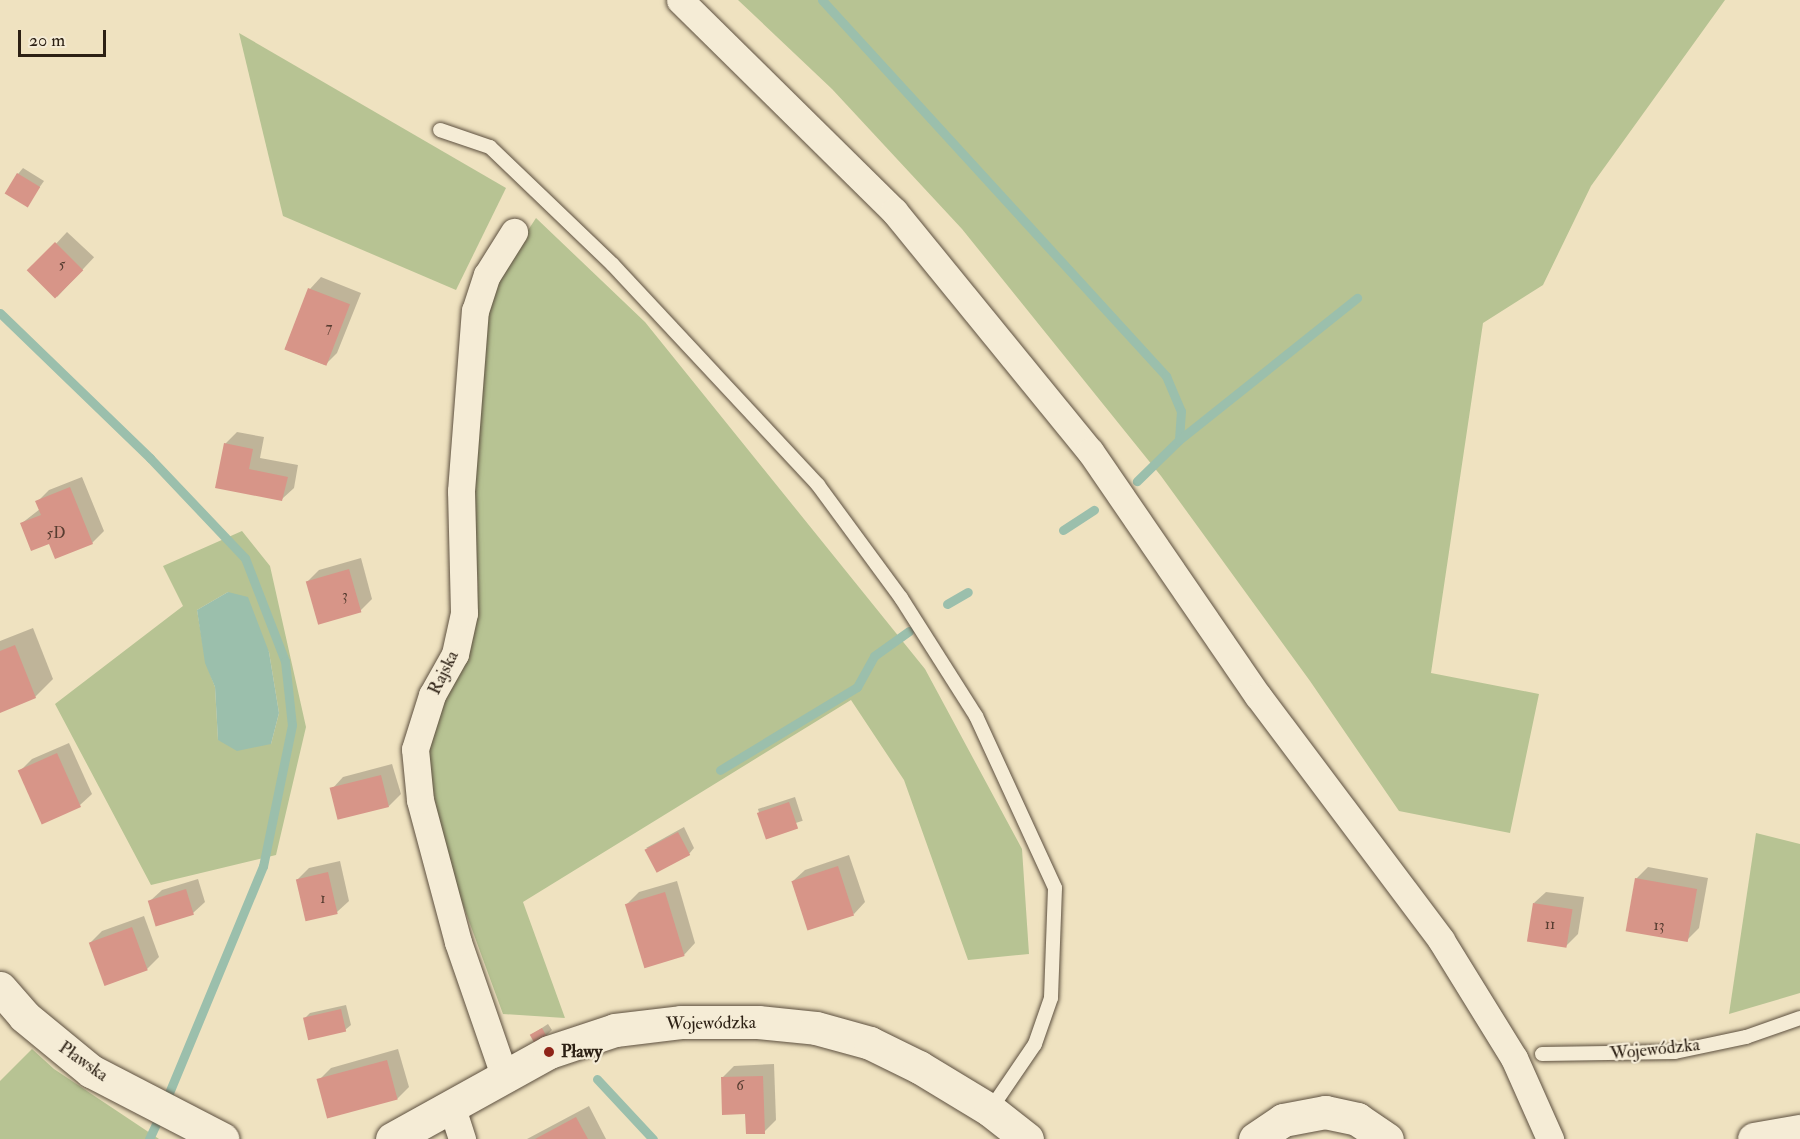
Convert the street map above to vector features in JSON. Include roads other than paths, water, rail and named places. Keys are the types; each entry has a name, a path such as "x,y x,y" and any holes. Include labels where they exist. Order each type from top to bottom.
{"street":[{"path":"680,0 894,211 1090,451 1258,696 1425,916 1515,1058 1550,1139"},
{"name":"Rajska","path":"504,1075 458,942 420,800 415,749 432,696 455,654 464,613 460,491 475,311 487,275 514,232"},
{"name":"Pławska","path":"0,988 24,1016 91,1071 179,1120 222,1139"},
{"name":"Wojewódzka","path":"392,1139 452,1108 504,1075 549,1052 615,1030 681,1022 758,1022 816,1028 870,1043 990,1110 1027,1139"},
{"path":"452,1108 462,1139"},
{"path":"1255,1139 1283,1120 1325,1113 1357,1119 1387,1139"},
{"path":"1754,1139 1800,1131"}],"lane":[{"path":"440,130 490,147 613,265 818,485 901,598 976,716 1055,888 1051,998 1035,1044 990,1110"},
{"name":"Wojewódzka","path":"1542,1054 1675,1052 1746,1037 1800,1018"}],"waterway":[{"path":"822,0 1166,376 1181,411 1179,440 1137,481"},
{"path":"1179,440 1357,298"},
{"path":"0,313 150,458 245,558 285,661 292,725 263,866 169,1093"},
{"path":"1063,530 1094,510"},
{"path":"947,604 968,592"},
{"path":"720,770 857,687 874,656 909,631"},
{"path":"597,1079 653,1139"},
{"path":"149,1139 158,1120"}],"place":[{"name":"Pławy","path":"549,1052"}]}
